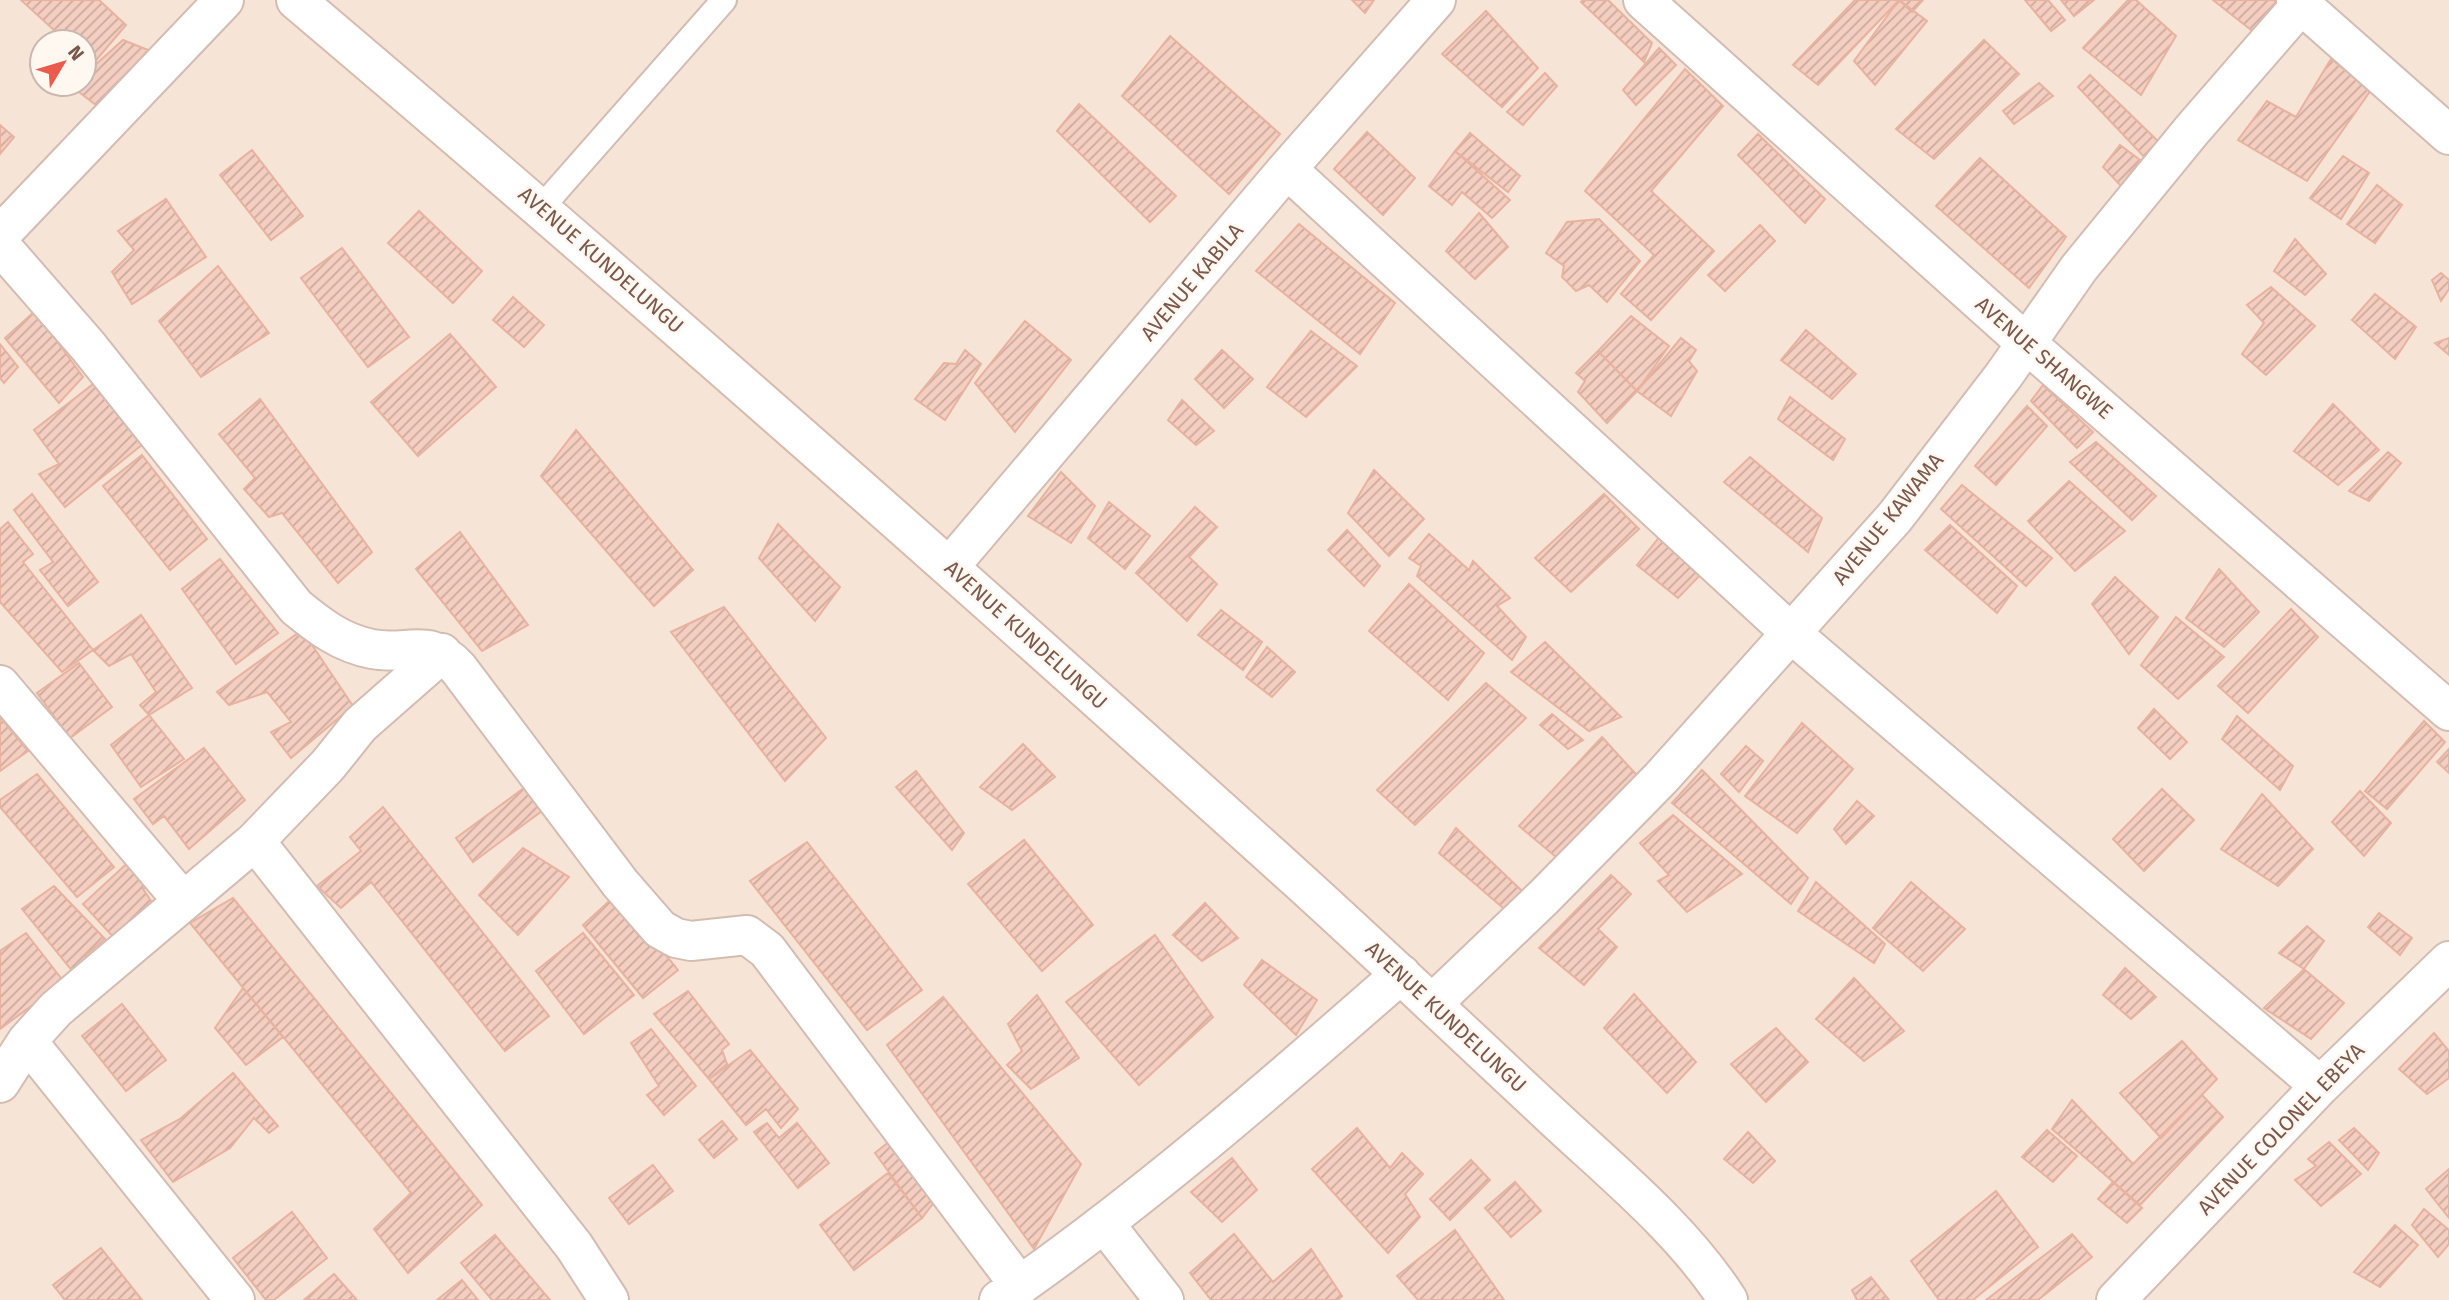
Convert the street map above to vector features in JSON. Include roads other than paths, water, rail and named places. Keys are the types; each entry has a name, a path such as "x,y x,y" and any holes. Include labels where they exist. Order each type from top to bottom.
{"street":[{"path":"0,235 224,0"},
{"name":"AVENUE KUNDELUNGU","path":"296,0 541,208 950,566 1401,974 1619,1180 1679,1240 1715,1280 1728,1300"},
{"name":"AVENUE KABILA","path":"950,566 1287,169 1436,0"},
{"name":"AVENUE SHANGWE","path":"1643,0 2026,343 2449,710"},
{"path":"2301,1 2449,135"},
{"name":"AVENUE KAWAMA","path":"1432,1004 1545,897 1661,778 1895,517 2079,268 2301,1"},
{"path":"1287,169 1792,634 2320,1086"},
{"path":"0,245 88,346 296,607 322,629 351,643 388,652 422,647 442,653 458,668 620,883 660,929 676,938 691,940 747,935 767,950 1009,1293 1104,1223 1309,1055 1401,974"},
{"path":"0,1083 27,1041 70,996 255,841 328,765 360,725 442,653"},
{"path":"0,685 183,901"},
{"path":"255,841 574,1246 610,1300"},
{"name":"AVENUE COLONEL EBEYA","path":"2116,1300 2320,1086 2449,961"},
{"path":"27,1041 235,1300"},
{"path":"1104,1223 1164,1300"}],"lane":[{"path":"541,208 724,0"}]}
